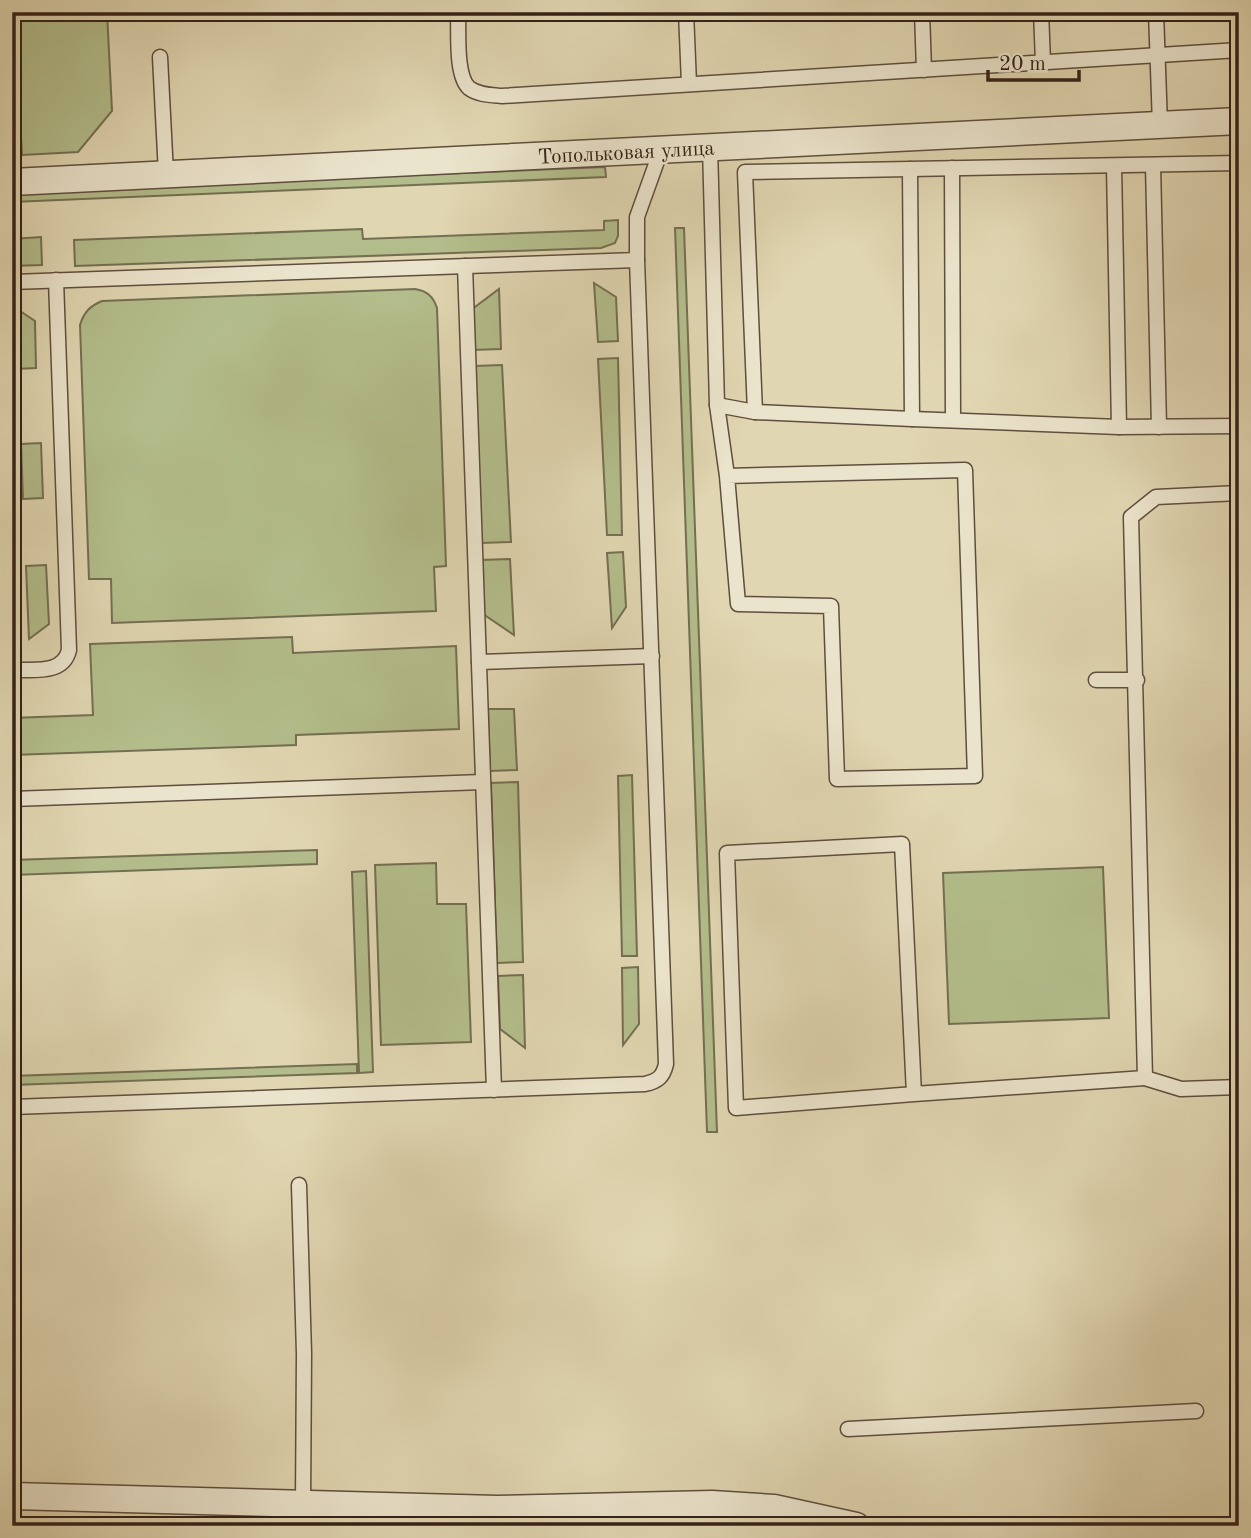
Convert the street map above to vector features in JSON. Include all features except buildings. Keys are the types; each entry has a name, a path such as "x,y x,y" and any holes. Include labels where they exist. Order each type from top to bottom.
{"street":[{"name":"Топольковая улица","path":"12,182 1239,121"},
{"path":"12,1496 497,1509 712,1504 774,1508 856,1526"}],"lane":[{"path":"458,12 463,80 471,90 485,95 502,96 1239,50"},
{"path":"686,12 689,84"},
{"path":"922,12 924,70"},
{"path":"1041,12 1043,62"},
{"path":"1156,12 1160,125"},
{"path":"160,58 166,174"},
{"path":"710,147 717,405 727,476 738,604 831,606 837,779 975,776 965,470 727,476"},
{"path":"12,1107 645,1084 655,1082 664,1074 666,1064 637,217 661,150"},
{"path":"755,412 746,172 1239,163"},
{"path":"1153,165 1159,427"},
{"path":"1114,166 1119,427"},
{"path":"910,169 912,419"},
{"path":"952,169 953,420"},
{"path":"12,282 638,260"},
{"path":"465,266 494,1090"},
{"path":"12,670 59,667 66,660 69,650 56,280"},
{"path":"717,405 755,412 912,419 1119,427 1239,426"},
{"path":"1144,1078 1137,680 1131,517 1156,497 1239,493"},
{"path":"479,662 652,656"},
{"path":"1096,680 1137,680"},
{"path":"12,799 483,782"},
{"path":"914,1094 902,844 727,853 736,1108 1144,1078 1181,1089 1239,1087"},
{"path":"299,1185 304,1353 303,1505"},
{"path":"848,1429 1196,1411"}],"green space":[{"path":"14,12 107,12 112,111 78,152 22,155"},
{"path":"605,167 606,177 12,202 12,192"},
{"path":"618,220 615,243 601,248 75,266 74,240 362,229 363,239 604,230 604,221"},
{"path":"675,228 684,228 717,1132 707,1132"},
{"path":"41,237 42,265 12,266 12,239"},
{"path":"594,283 616,297 618,341 598,342"},
{"path":"415,289 429,295 437,308 446,566 434,567 436,611 112,623 111,579 89,579 80,325 88,310 102,301"},
{"path":"499,289 501,349 472,350 471,310"},
{"path":"14,307 35,321 36,368 16,369"},
{"path":"618,358 622,535 607,535 598,359"},
{"path":"502,365 511,542 481,543 474,366"},
{"path":"41,443 43,498 23,499 21,444"},
{"path":"623,552 626,607 612,628 607,553"},
{"path":"510,559 514,635 483,614 480,560"},
{"path":"46,565 49,624 29,639 26,566"},
{"path":"292,637 293,653 456,646 459,729 296,735 296,745 12,755 12,718 93,715 90,644"},
{"path":"488,709 514,709 517,770 490,771"},
{"path":"632,775 637,956 622,956 618,776"},
{"path":"518,782 523,962 497,963 491,783"},
{"path":"317,850 317,864 12,875 12,860"},
{"path":"436,863 437,904 466,904 471,1042 381,1045 375,865"},
{"path":"1103,867 1109,1018 949,1024 943,873"},
{"path":"366,871 373,1072 359,1073 352,872"},
{"path":"638,967 639,1024 623,1045 622,968"},
{"path":"523,975 525,1048 500,1029 498,976"},
{"path":"357,1064 357,1073 12,1085 12,1076"}]}
